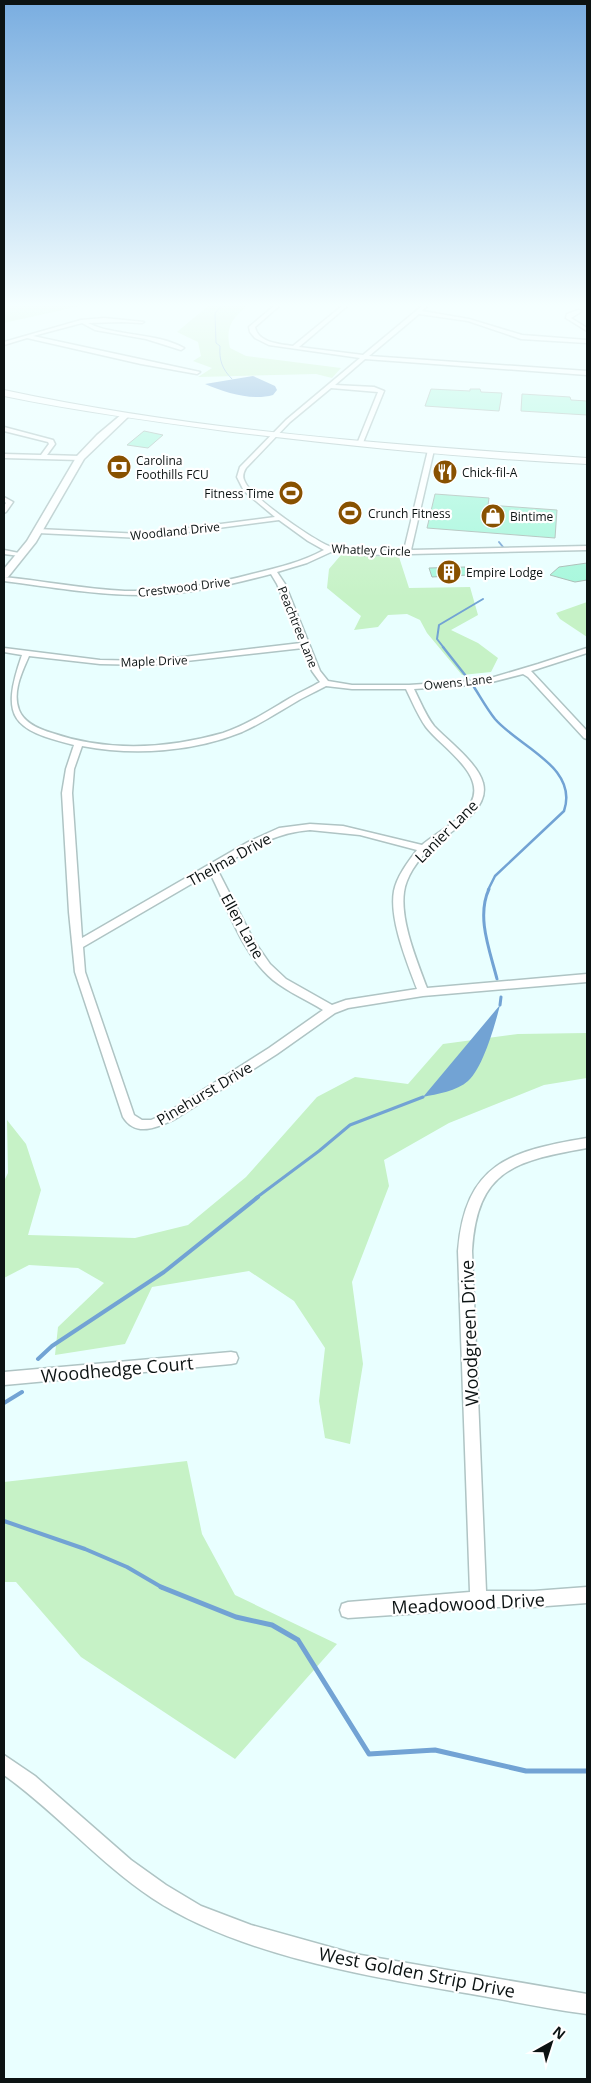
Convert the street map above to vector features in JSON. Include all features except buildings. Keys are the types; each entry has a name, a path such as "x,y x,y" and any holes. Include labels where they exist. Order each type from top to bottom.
{"main road":[{"path":"58,403 125,416 360,444 587,461"},
{"path":"4,575 38,530 80,458 100,437 125,416"}],"street":[{"path":"274,434 310,403"},
{"path":"360,444 376,403"},
{"path":"4,429 51,442 52,444 44,457"},
{"name":"Whatley Circle","path":"274,434 243,467 239,476 241,482 247,490 281,518 314,542 329,550 406,552 587,548"},
{"path":"406,552 431,450"},
{"path":"4,456 80,458"},
{"path":"4,499 10,502 4,511"},
{"name":"Woodland Drive","path":"38,530 142,536 281,518"},
{"name":"Crestwood Drive","path":"4,579 104,591 144,593 215,585 273,571 321,555 329,550"},
{"path":"4,552 20,554"},
{"name":"Peachtree Lane","path":"273,571 281,584 304,645 324,683"},
{"name":"Maple Drive","path":"4,650 100,662 150,663 304,645"},
{"name":"Owens Lane","path":"324,683 352,687 409,687 484,682 587,650"},
{"path":"26,654 13,691 13,703 16,714 22,722 33,729 79,744 140,749 170,747 199,742 250,725 324,683"},
{"path":"524,671 532,676 587,736"},
{"name":"Lanier Lane","path":"409,687 429,725 472,770 482,789 480,798 474,807 424,849 403,881 398,900 399,910 423,992"},
{"name":"Pinehurst Drive","path":"79,744 70,769 67,793 80,972 85,992 122,1092 129,1117 134,1123 139,1125 154,1124 171,1116 273,1051 331,1010 354,1002 423,992 587,978"},
{"name":"Thelma Drive","path":"77,946 272,834 297,828 324,827 353,830 424,849"},
{"name":"Ellen Lane","path":"212,868 251,943 268,969 284,982 331,1010"},
{"name":"Woodgreen Drive","path":"478,1599 478,1557 465,1251 470,1212 484,1184 503,1167 531,1154 587,1143"},
{"name":"Woodhedge Court","path":"4,1380 231,1358"},
{"name":"Meadowood Drive","path":"348,1610 437,1604 478,1599 587,1595"},
{"name":"West Golden Strip Drive","path":"4,1764 29,1782 124,1867 159,1892 195,1913 251,1935 355,1964 587,2004"}],"green space":[{"path":"341,555 399,557 409,588 470,587 478,615 451,630 478,643 498,658 491,672 462,675 427,633 420,620 407,614 388,615 378,627 354,630 361,616 327,588 329,569"},
{"path":"587,602 587,637 560,619 556,613"},
{"path":"587,1033 587,1078 544,1085 449,1123 384,1160 389,1186 352,1282 363,1364 350,1444 325,1438 319,1401 325,1348 294,1301 249,1271 152,1287 125,1344 55,1355 58,1327 104,1283 78,1268 29,1265 4,1278 4,1181 8,1173 7,1120 26,1144 41,1190 28,1235 135,1238 188,1225 246,1177 317,1097 355,1077 408,1084 443,1044 518,1034"},
{"path":"187,1461 202,1534 235,1595 337,1644 235,1759 81,1657 16,1582 4,1582 4,1482"}],"water":[{"path":"500,1005 488,1046 479,1066 468,1081 447,1092 423,1097"}],"waterway":[{"path":"499,542 503,547"},
{"path":"444,648 437,639 439,625 483,599"},
{"path":"443,647 469,680"},
{"path":"474,687 495,719 555,770 563,782 566,796 564,811 495,876 488,890"},
{"path":"489,889 485,900 484,922 497,979"},
{"path":"500,1005 501,997"},
{"path":"256,1198 319,1151 350,1125 423,1097"},
{"path":"38,1359 52,1346 164,1272 258,1197"},
{"path":"4,1403 22,1392"},
{"path":"4,1521 85,1549 127,1567 162,1587"},
{"path":"162,1587 236,1617 272,1625 298,1640 369,1754 435,1750 526,1771 587,1771"}],"place":[{"name":"Carolina Foothills FCU","path":"119,467"},
{"name":"Chick-fil-A","path":"445,472"},
{"name":"Fitness Time","path":"291,493"},
{"name":"Crunch Fitness","path":"350,513"},
{"name":"Bintime","path":"493,516"},
{"name":"Empire Lodge","path":"449,572"}]}
